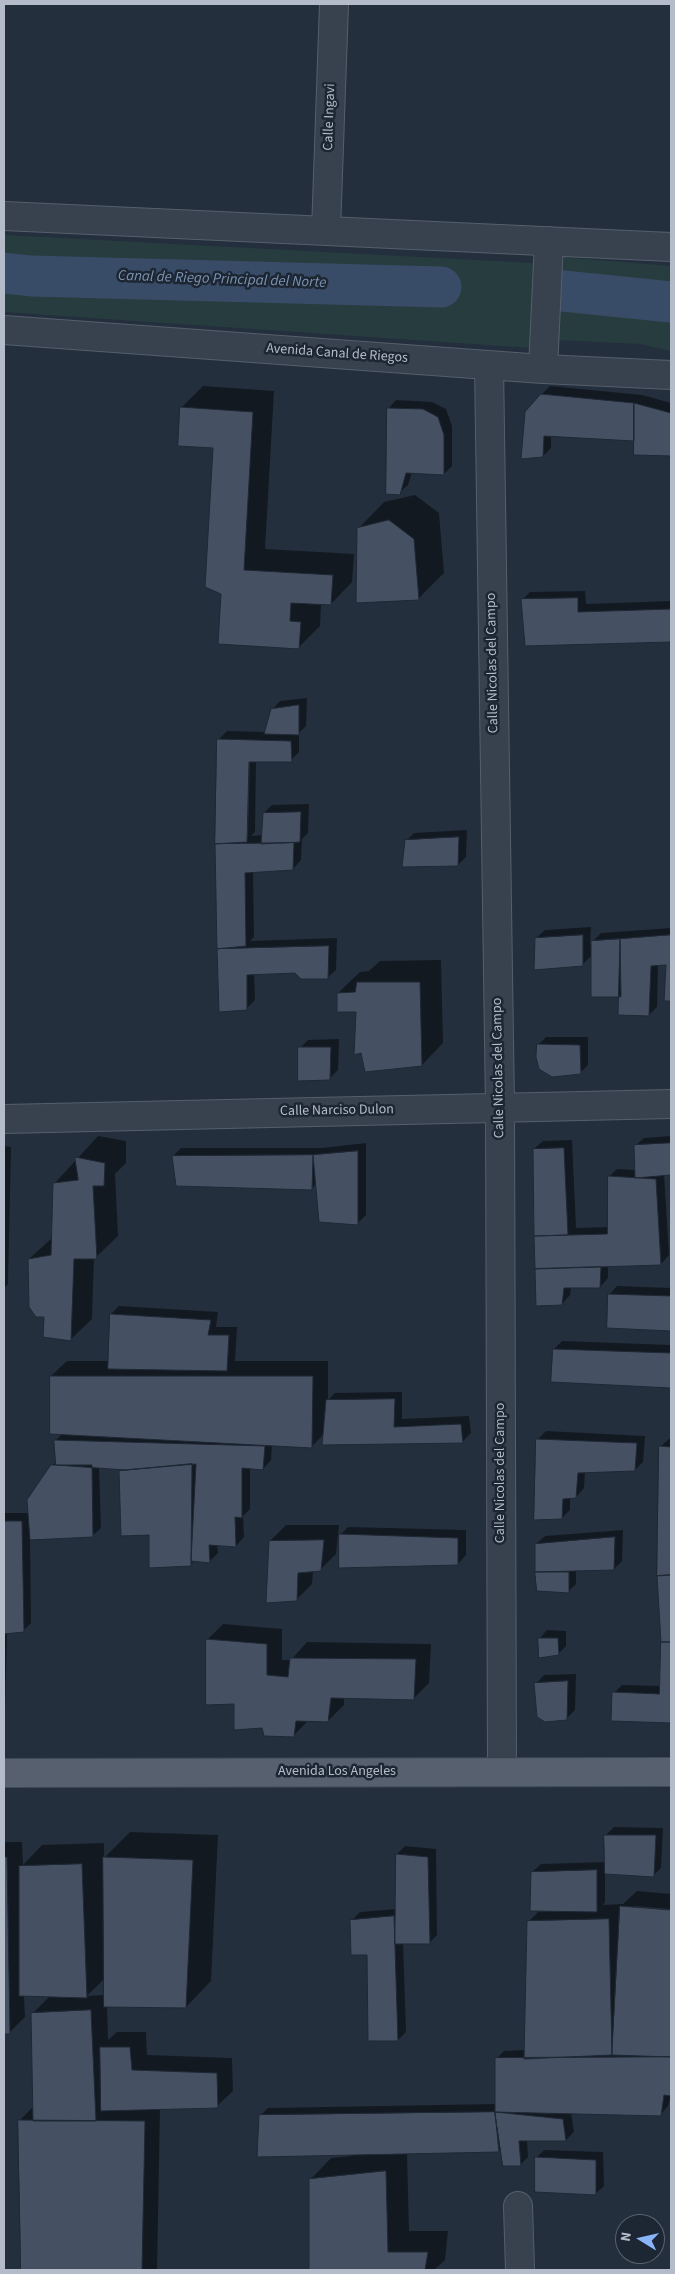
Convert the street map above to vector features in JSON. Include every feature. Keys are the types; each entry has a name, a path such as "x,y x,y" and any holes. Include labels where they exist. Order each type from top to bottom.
{"main road":[{"name":"Avenida Los Angeles","path":"4,1773 671,1772"}],"street":[{"name":"Calle Ingavi","path":"326,231 334,4"},
{"path":"4,216 549,241 670,242"},
{"path":"543,369 549,241"},
{"name":"Avenida Canal de Riegos","path":"4,330 543,369 671,375"},
{"name":"Calle Nicolas del Campo","path":"489,365 500,1107 502,1771"},
{"name":"Calle Narciso Dulon","path":"4,1119 671,1104"},
{"path":"518,2206 520,2270"}],"green space":[{"path":"4,235 533,263 531,348 4,312"},
{"path":"561,257 671,266 671,351 640,344 557,340"}],"building":[{"path":"541,394 634,403 634,441 544,436 543,457 521,459 525,412"},
{"path":"634,403 671,413 671,456 634,455"},
{"path":"180,407 253,412 244,570 333,575 331,605 291,603 290,621 301,622 299,649 218,644 221,594 205,587 213,448 178,446"},
{"path":"387,408 423,409 438,417 444,435 444,475 406,473 400,495 386,494"},
{"path":"389,520 414,539 419,600 356,603 357,528"},
{"path":"578,598 578,612 671,609 671,642 525,646 521,599"},
{"path":"299,705 299,735 264,734 271,709"},
{"path":"217,739 291,741 292,762 249,762 247,842 215,844"},
{"path":"301,812 300,842 261,844 263,813"},
{"path":"459,837 458,866 402,867 405,840"},
{"path":"294,843 293,870 245,873 246,946 217,949 215,844"},
{"path":"583,935 583,966 534,970 535,938"},
{"path":"671,935 671,1001 664,1001 666,965 651,966 649,1016 618,1015 620,939"},
{"path":"620,939 621,997 591,997 591,941"},
{"path":"329,946 328,979 301,979 295,973 247,975 247,1010 219,1012 217,949"},
{"path":"357,982 420,982 422,1066 365,1072 361,1053 354,1055 356,1012 337,1012 337,993 355,992"},
{"path":"537,1044 580,1045 581,1074 552,1077 539,1069 536,1057"},
{"path":"298,1047 331,1047 330,1080 298,1081"},
{"path":"671,1143 671,1175 635,1178 634,1145"},
{"path":"564,1148 568,1235 534,1236 533,1149"},
{"path":"358,1151 358,1225 319,1222 313,1155"},
{"path":"313,1155 312,1190 176,1186 172,1156"},
{"path":"75,1157 105,1163 104,1186 93,1186 97,1259 74,1259 71,1341 43,1337 44,1317 36,1317 29,1307 28,1259 51,1255 53,1183 78,1180"},
{"path":"608,1176 656,1179 661,1265 535,1269 534,1236 607,1234"},
{"path":"601,1267 600,1288 564,1288 562,1305 536,1306 535,1269"},
{"path":"608,1294 671,1296 671,1331 607,1328"},
{"path":"110,1314 211,1320 208,1335 229,1335 227,1371 108,1369"},
{"path":"553,1349 671,1353 671,1388 551,1382"},
{"path":"50,1376 313,1376 312,1448 50,1434"},
{"path":"395,1399 394,1427 461,1424 463,1443 322,1445 326,1400"},
{"path":"536,1439 637,1443 635,1471 578,1473 576,1498 563,1499 562,1519 534,1520"},
{"path":"54,1440 265,1446 263,1470 242,1468 242,1518 235,1517 236,1547 209,1545 210,1563 191,1561 196,1464 125,1470 56,1465"},
{"path":"659,1446 671,1447 671,1575 657,1576"},
{"path":"192,1464 191,1566 149,1568 149,1535 121,1536 119,1471"},
{"path":"51,1465 92,1465 93,1537 30,1540 27,1500"},
{"path":"4,1521 22,1521 24,1632 4,1634"},
{"path":"339,1534 458,1538 458,1565 339,1568"},
{"path":"615,1537 614,1570 535,1572 535,1544"},
{"path":"324,1540 321,1571 298,1573 297,1601 266,1603 269,1541"},
{"path":"535,1572 569,1572 569,1593 537,1591"},
{"path":"671,1575 671,1642 661,1642 657,1576"},
{"path":"538,1638 558,1638 559,1655 539,1658"},
{"path":"206,1639 267,1644 267,1675 288,1677 290,1658 416,1659 414,1700 331,1698 328,1722 296,1721 294,1737 264,1736 262,1728 234,1730 234,1704 206,1705"},
{"path":"661,1642 671,1642 671,1723 611,1721 612,1692 659,1694"},
{"path":"568,1681 567,1720 545,1722 537,1717 534,1683"},
{"path":"604,1835 656,1835 654,1877 605,1874"},
{"path":"396,1854 428,1857 430,1944 395,1944"},
{"path":"4,1857 7,1857 10,2034 4,2034"},
{"path":"103,1857 193,1860 186,2008 104,2007"},
{"path":"82,1864 87,1998 19,1996 19,1866"},
{"path":"597,1870 597,1912 530,1911 531,1872"},
{"path":"620,1906 671,1910 671,2057 612,2055"},
{"path":"394,1916 398,2041 368,2041 367,1955 351,1955 350,1920"},
{"path":"609,1919 612,2055 524,2059 527,1921"},
{"path":"91,2010 96,2121 33,2121 31,2013"},
{"path":"100,2047 130,2047 132,2070 217,2073 218,2108 101,2111"},
{"path":"671,2057 671,2096 664,2095 661,2116 495,2112 495,2058"},
{"path":"495,2112 499,2152 257,2157 259,2115"},
{"path":"495,2112 563,2119 566,2141 519,2141 521,2166 503,2166"},
{"path":"18,2120 145,2121 142,2270 21,2270"},
{"path":"535,2157 596,2160 596,2195 535,2192"},
{"path":"386,2171 388,2252 428,2252 425,2270 309,2270 309,2179"}],"waterway":[{"name":"Canal de Riego Principal del Norte","path":"4,273 31,276 441,287"},
{"name":"Canal de Riego Principal del Norte","path":"563,291 671,302"}]}
